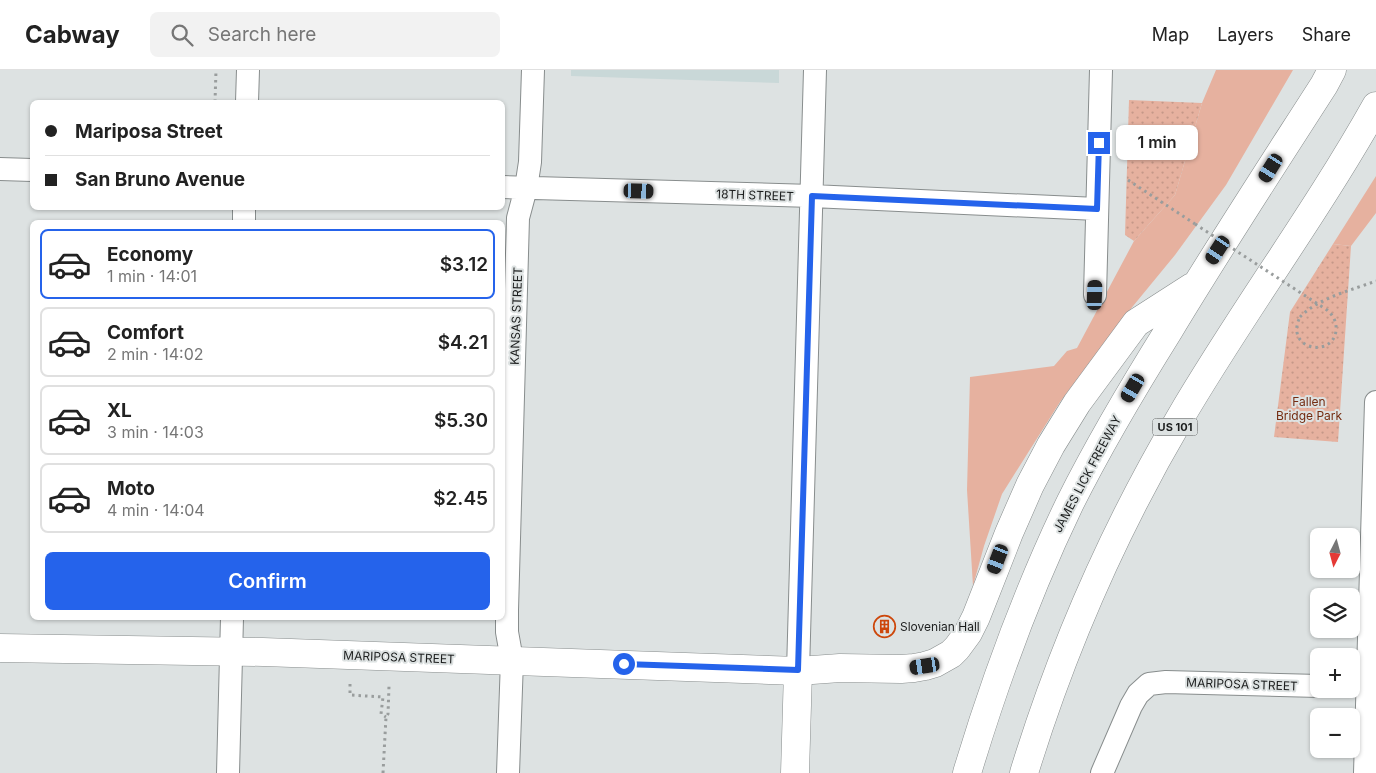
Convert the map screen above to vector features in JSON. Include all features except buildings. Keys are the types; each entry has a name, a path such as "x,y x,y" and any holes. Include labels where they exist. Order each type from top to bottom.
{"main road":[{"name":"JAMES LICK FREEWAY","path":"967,773 1005,656 1030,590 1048,549 1089,468 1117,416 1197,283 1332,70"},
{"name":"US 101","path":"1024,773 1056,676 1073,633 1112,544 1138,494 1203,381 1338,171 1376,106"},
{"name":"MARIPOSA STREET","path":"0,648 232,652 798,670 840,668 902,669 935,663 951,654 968,633 1030,485 1051,445 1077,403 1136,323 1197,283"},
{"path":"795,773 798,670"}],"street":[{"path":"247,100 248,70"},
{"name":"KANSAS STREET","path":"508,773 512,660 507,632 507,617 518,218 526,188 530,162 533,70"},
{"path":"798,670 816,70"},
{"path":"1095,295 1101,70"},
{"path":"0,169 30,170"},
{"name":"18TH STREET","path":"505,187 812,196 1097,209"},
{"path":"1365,773 1365,688 1376,402"},
{"path":"228,773 232,620"},
{"name":"MARIPOSA STREET","path":"1102,773 1131,706 1138,694 1149,684 1166,682 1310,686"}],"path":[{"path":"215,100 216,70"},
{"path":"1128,180 1195,224 1327,310 1336,323 1336,334 1330,343 1320,347 1304,344 1296,331 1300,316 1308,309 1328,299 1376,281"},
{"path":"350,684 350,695 383,697 382,714 386,717"},
{"path":"383,773 389,686"}],"shaded area":[{"path":"571,70 779,70 779,83 571,76"}],"green space":[{"path":"1216,70 1293,70 1226,185 1175,255 1115,328 1060,402 1002,494 984,546 973,586 967,490 970,377 1054,366 1067,351 1077,348 1134,241 1175,195 1202,103"},
{"path":"1129,100 1202,103 1175,195 1134,241 1125,235"},
{"path":"1376,176 1376,213 1351,246 1333,244"},
{"name":"Fallen Bridge Park","path":"1333,244 1351,246 1338,442 1274,437 1290,312"}],"place":[{"name":"Slovenian Hall","path":"884,626"}],"route":[{"path":"624,664 798,670 812,196 1097,209 1099,143"}]}
